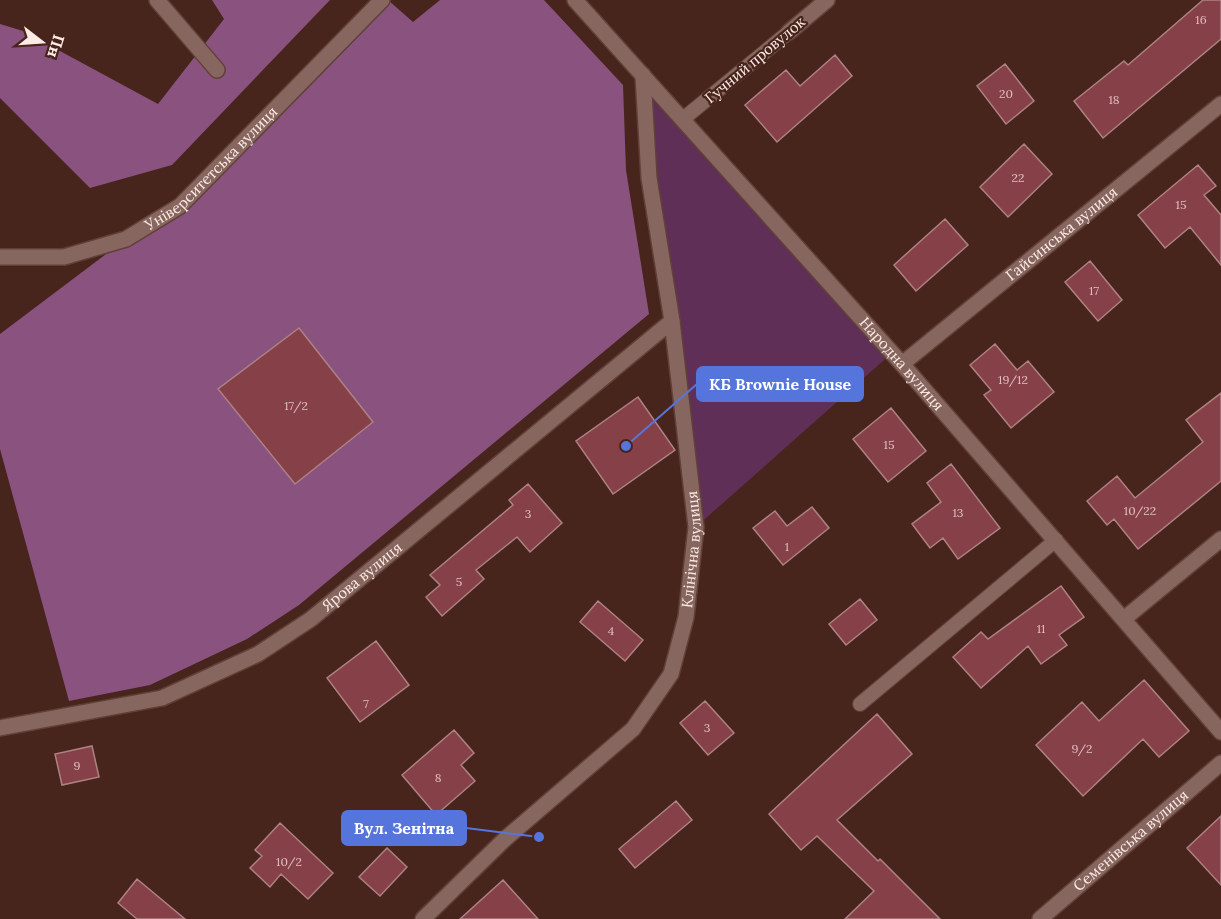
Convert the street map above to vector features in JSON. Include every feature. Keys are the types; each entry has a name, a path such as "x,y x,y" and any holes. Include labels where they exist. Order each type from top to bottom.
{"street":[{"path":"157,0 217,70"},
{"name":"Університетська вулиця","path":"0,257 64,257 126,239 180,206 382,0"},
{"name":"Народна вулиця","path":"575,0 902,364 1125,618 1221,732"},
{"name":"Гучний провулок","path":"789,32 827,0"},
{"name":"Клінічна вулиця","path":"423,919 505,839 633,729 671,674 686,617 696,527 672,321 649,178 644,75"},
{"name":"Гайсинська вулиця","path":"902,364 1221,104"},
{"name":"Ярова вулиця","path":"0,728 162,698 258,654 311,619 672,321"},
{"path":"1125,618 1221,539"},
{"name":"Семенівська вулиця","path":"1040,919 1221,763"}],"lane":[{"name":"Гучний провулок","path":"683,119 789,32"},
{"path":"860,704 1056,540"}],"shaded area":[{"path":"212,0 330,0 172,165 90,188 0,98 0,24 23,31 158,104 224,19"},
{"path":"388,0 413,22 440,0 544,0 623,85 626,170 649,314 299,605 247,639 150,685 69,701 0,449 0,334 126,239 181,206"},
{"path":"643,75 892,353 696,527"}],"building":[{"path":"1203,0 1221,0 1221,39 1103,138 1074,101 1124,61 1128,65"},
{"path":"835,55 852,76 777,142 745,105 786,70 800,86"},
{"path":"1005,64 1034,101 1006,124 977,86"},
{"path":"1024,144 1052,174 1008,217 980,187"},
{"path":"1198,165 1216,186 1204,195 1221,215 1221,265 1190,227 1165,248 1138,215"},
{"path":"945,219 968,245 916,291 894,265"},
{"path":"1090,261 1122,300 1098,321 1065,282"},
{"path":"299,328 373,422 295,484 218,389"},
{"path":"995,344 1017,370 1028,361 1054,392 1011,428 984,395 991,390 970,365"},
{"path":"1221,393 1221,481 1138,549 1114,519 1107,525 1087,501 1117,476 1135,498 1203,442 1186,420"},
{"path":"638,397 675,450 613,494 576,441"},
{"path":"891,408 926,451 888,482 853,439"},
{"path":"951,464 1000,528 958,559 943,538 930,548 912,524 941,502 927,483"},
{"path":"528,484 562,523 530,552 517,537 476,570 484,579 442,616 426,597 440,585 430,575 513,505 509,500"},
{"path":"812,507 829,528 783,565 753,528 775,511 787,526"},
{"path":"1061,586 1084,617 1059,635 1067,645 1041,664 1028,646 981,688 953,657 981,632 988,639"},
{"path":"860,599 877,620 846,645 829,624"},
{"path":"598,601 643,640 625,661 580,622"},
{"path":"376,641 409,685 360,722 327,678"},
{"path":"1144,680 1189,731 1159,757 1143,739 1083,796 1036,745 1082,702 1099,721"},
{"path":"705,701 734,733 708,755 680,723"},
{"path":"877,714 912,754 837,820 940,919 845,919 874,891 817,836 801,850 769,814"},
{"path":"454,730 474,753 461,765 475,781 436,815 402,775"},
{"path":"92,746 99,777 62,785 55,754"},
{"path":"676,801 692,820 635,868 619,849"},
{"path":"1221,816 1221,885 1187,848"},
{"path":"280,823 333,873 308,899 281,874 270,887 250,868 262,856 255,850"},
{"path":"387,848 407,867 380,896 359,877"},
{"path":"137,879 185,919 137,919 118,903"},
{"path":"503,880 538,919 460,919"}],"place":[{"name":"КБ Brownie House","path":"626,446"},
{"name":"Вул. Зенітна","path":"539,837"}]}
